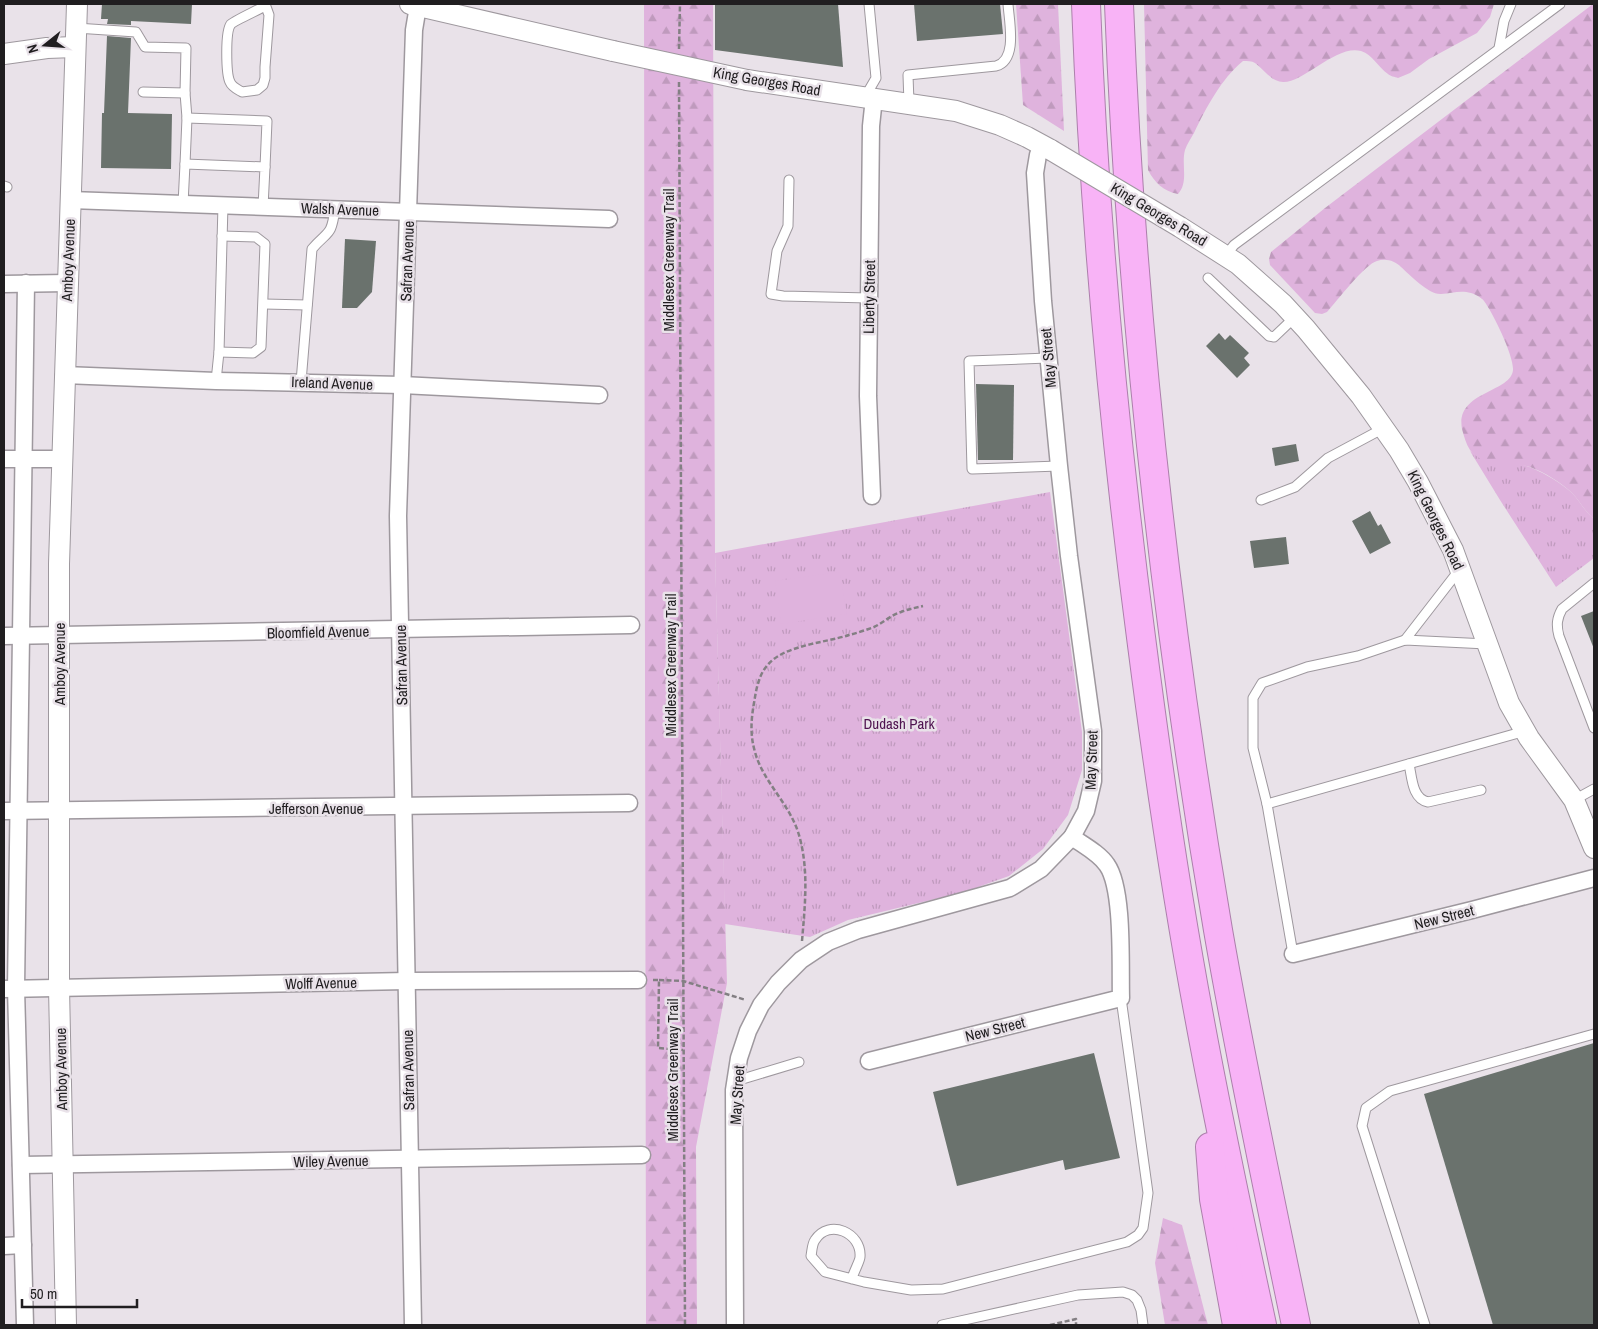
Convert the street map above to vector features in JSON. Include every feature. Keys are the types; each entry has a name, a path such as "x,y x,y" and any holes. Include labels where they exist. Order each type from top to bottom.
{"highway":[{"path":"1086,4 1105,305 1127,529 1164,809 1199,1016 1262,1325"},
{"path":"1119,4 1132,233 1149,426 1178,672 1229,991 1296,1325"},
{"path":"1199,1016 1214,1199 1237,1325"},
{"path":"1254,1121 1308,1325"}],"street":[{"name":"Amboy Avenue","path":"66,1325 59,987 59,636 64,375 76,4"},
{"name":"King Georges Road","path":"414,5 468,14 613,51 747,80 909,103 956,111 986,119 1027,136 1047,147 1226,256 1260,282 1295,317 1361,396 1418,482 1444,532 1460,569 1510,703 1525,731 1574,800 1594,848"},
{"name":"Safran Avenue","path":"413,1325 398,516 414,5"},
{"path":"4,54 48,48 75,38"},
{"name":"Liberty Street","path":"870,98 872,126 868,404 872,496"},
{"name":"May Street","path":"734,1325 736,1081 739,1058 748,1031 761,1005 778,983 801,960 828,942 858,930 1010,888 1041,869 1072,837 1086,811 1093,781 1093,731 1069,556 1059,466 1048,358 1035,173 1038,155 1047,147"},
{"name":"Walsh Avenue","path":"70,200 609,219"},
{"path":"25,1325 21,1165 10,988 11,811 21,636 26,283"},
{"path":"4,284 67,283"},
{"name":"Ireland Avenue","path":"64,375 216,381 402,385 599,394"},
{"path":"4,459 62,458"},
{"name":"Bloomfield Avenue","path":"4,636 400,630 631,624"},
{"name":"Jefferson Avenue","path":"11,811 629,803"},
{"path":"1072,837 1107,865 1115,882 1118,906 1121,998"},
{"name":"New Street","path":"1292,954 1594,878"},
{"name":"Wolff Avenue","path":"10,988 407,981 638,980"},
{"name":"New Street","path":"869,1061 1121,998"},
{"name":"Wiley Avenue","path":"21,1165 642,1155"},
{"path":"4,1246 23,1245"}],"lane":[{"path":"869,4 876,78 870,98"},
{"path":"909,103 908,75 996,66 1005,61 1010,51 1008,4"},
{"path":"1226,256 1234,245 1560,4"},
{"path":"265,5 268,16 264,67 265,78 263,85 257,90 242,92 233,87 229,81 227,63 228,29 232,22 244,18 265,5"},
{"path":"1499,48 1504,21 1511,5"},
{"path":"75,38 136,32 145,47 186,48 185,94 187,118 183,204"},
{"path":"142,92 185,94"},
{"path":"187,118 267,121 263,207"},
{"path":"185,164 265,167"},
{"path":"789,180 788,226 776,252 771,294 783,296 869,298"},
{"path":"216,381 219,352 223,205"},
{"path":"301,382 312,250 329,234 333,226 335,209"},
{"path":"219,352 253,353 262,347 264,304 264,244 256,237 222,236"},
{"path":"1208,278 1269,336 1274,337 1295,317"},
{"path":"264,304 307,305"},
{"path":"1048,358 968,361 972,469 1059,466"},
{"path":"1261,500 1296,487 1328,458 1384,428"},
{"path":"1405,640 1460,569"},
{"path":"1594,583 1562,609 1557,619 1557,625 1559,636 1594,728"},
{"path":"1292,954 1267,804 1253,748 1253,698 1262,683 1307,667 1358,656 1405,640 1487,644"},
{"path":"1267,804 1525,731"},
{"path":"1409,764 1416,794 1422,801 1428,802 1481,790"},
{"path":"1574,800 1594,789"},
{"path":"852,1279 854,1269 860,1259 859,1246 850,1234 839,1228 823,1232 814,1241 811,1256 825,1272 852,1279 911,1290 943,1289 1127,1242 1138,1235 1143,1228 1148,1193 1121,998"},
{"path":"1425,1325 1362,1126 1366,1108 1390,1092 1594,1034"},
{"path":"736,1081 799,1062"},
{"path":"942,1325 1078,1295 1123,1292 1132,1294 1137,1300 1143,1325"}],"path":[{"path":"679,50 680,4"},
{"name":"Middlesex Greenway Trail","path":"679,79 684,1325"},
{"path":"801,960 806,887 803,852 798,833 790,815 763,774 755,753 751,737 751,716 756,688 766,667 783,654 809,644 865,630 900,612 923,606"},
{"path":"638,980 683,981 761,1005"},
{"path":"659,980 658,1048 683,1050"},
{"path":"1050,1325 1076,1319 1076,1325"}],"green space":[{"path":"644,4 713,4 715,553 727,983 696,1147 697,1325 646,1325"},
{"path":"1016,4 1058,4 1064,131 1023,105"},
{"path":"1144,4 1494,4 1490,17 1477,33 1429,59 1410,73 1398,78 1389,75 1369,55 1361,51 1352,50 1331,58 1300,77 1283,82 1271,78 1254,62 1243,61 1228,76 1215,94 1185,150 1184,179 1178,194 1160,186 1148,170"},
{"path":"1593,4 1594,519 1572,493 1547,475 1523,465 1490,462 1476,456 1470,450 1462,429 1462,416 1467,407 1475,400 1510,378 1513,370 1510,355 1502,335 1482,299 1467,292 1436,293 1420,284 1396,263 1384,260 1377,261 1366,269 1327,312 1322,314 1315,313 1270,265 1269,259 1271,252 1325,208"},
{"path":"1470,451 1486,460 1524,465 1532,468 1553,479 1572,493 1594,519 1594,558 1556,587"},
{"name":"Dudash Park","path":"1050,492 1082,732 1082,770 1068,815 1043,849 1009,876 964,892 848,920 810,937 725,924 715,553"},
{"path":"840,572 847,614 781,624 775,581"},
{"path":"1163,1218 1182,1225 1208,1325 1165,1325 1155,1263"}],"building":[{"path":"102,4 192,4 191,24 131,21 131,25 107,24 108,19 101,19"},
{"path":"715,4 838,4 843,67 715,50"},
{"path":"914,4 1000,4 1003,34 917,41"},
{"path":"107,36 131,38 128,113 172,114 171,169 101,168"},
{"path":"345,239 376,241 372,292 357,308 342,308"},
{"path":"1219,333 1225,340 1230,335 1249,353 1244,358 1250,365 1237,378 1206,346"},
{"path":"976,384 1014,385 1013,460 978,460"},
{"path":"1296,444 1299,461 1275,466 1272,448"},
{"path":"1370,511 1378,526 1381,524 1391,543 1370,554 1352,521"},
{"path":"1286,537 1289,564 1254,568 1250,541"},
{"path":"1594,611 1594,649 1581,616"},
{"path":"1594,1043 1594,1325 1493,1325 1424,1094"},
{"path":"1094,1053 1120,1158 1065,1170 1063,1160 957,1186 933,1092"}]}
